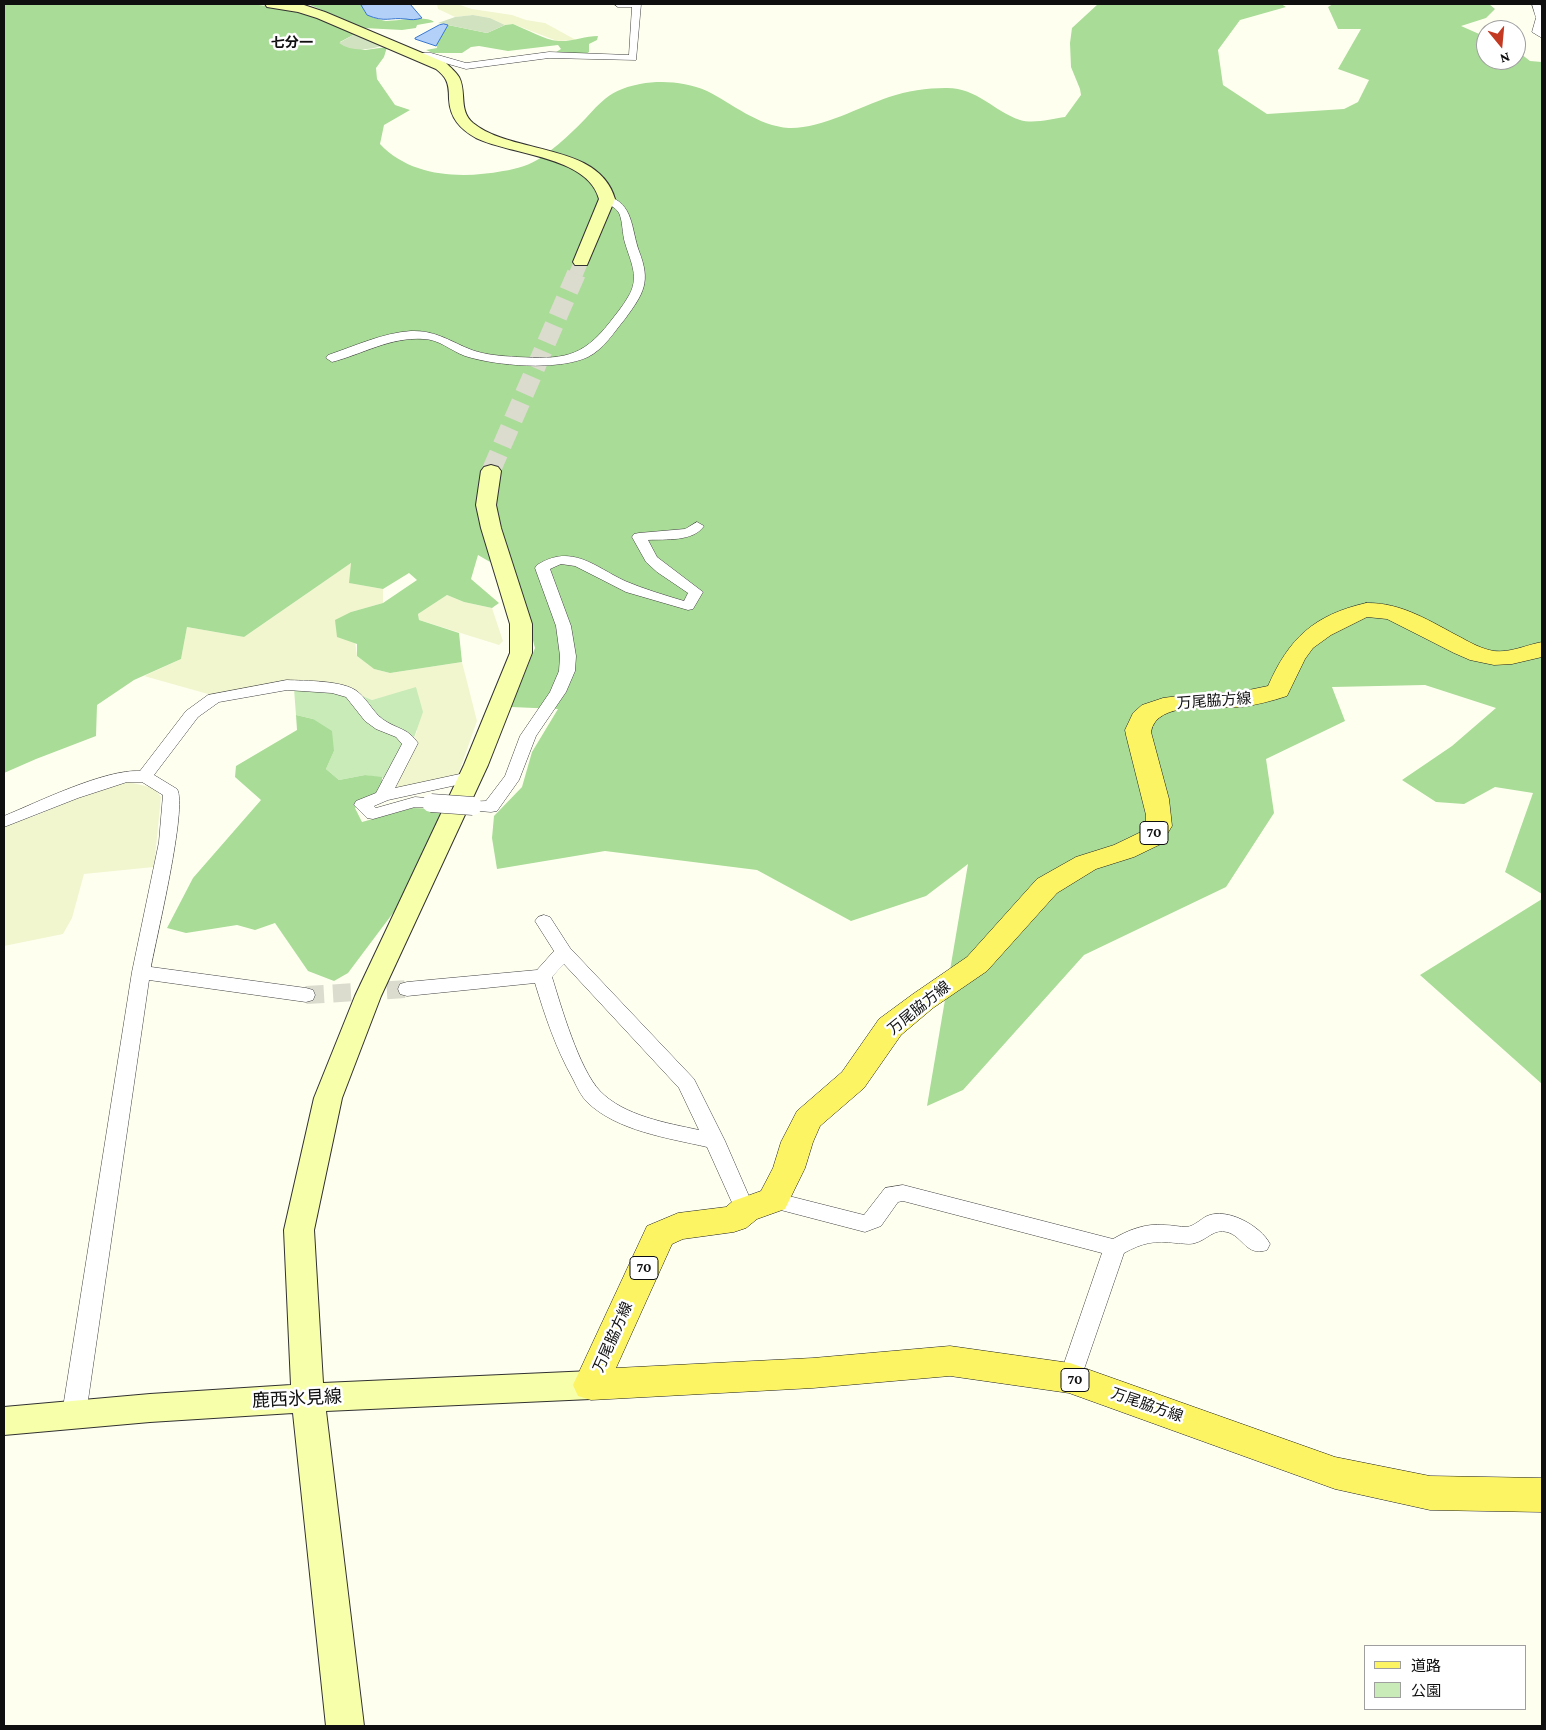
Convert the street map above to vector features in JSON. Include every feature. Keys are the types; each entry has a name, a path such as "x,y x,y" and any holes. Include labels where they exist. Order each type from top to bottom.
{"main road":[{"name":"万尾脇方線","path":"1542,650 1516,658 1493,658 1470,651 1402,616 1384,610 1367,610 1339,620 1316,632 1296,650 1278,691 1260,698 1167,704 1153,709 1143,716 1138,730 1159,815 1159,826 1151,838 1124,850 1086,863 1047,886 977,964 890,1028 854,1080 808,1119 797,1142 789,1168 759,1205 734,1218 678,1226 659,1235 591,1385 813,1373 950,1361 1070,1378 1336,1473 1430,1493 1542,1495"}],"street":[{"path":"271,4 300,8 322,15 441,66 452,77 455,86 457,113 471,129 482,135 577,165 593,175 604,188 607,199 581,262"},
{"path":"419,56 431,56 466,66 549,55 633,58 637,4 618,4"},
{"path":"1536,4 1541,14 1537,32 1542,35"},
{"path":"332,358 408,335 426,335 470,354 483,356 548,362 573,358 584,354 610,330 630,304 640,288 642,278 638,260 630,244 626,214 622,207 607,199"},
{"path":"344,1726 308,1398 299,1230 328,1098 368,996 471,791 476,764 521,653 520,624 486,506 491,471"},
{"path":"471,791 431,803 415,802 373,814 362,805 383,796 471,791 491,807 513,776 521,750 536,721 553,700 567,672 568,638 542,568 549,563 566,559 581,563 630,588 659,599 688,606 696,592 662,569 651,559 640,537 686,533 693,531 696,526"},
{"path":"144,778 192,714 214,698 287,685 334,688 352,694 372,718 382,726 402,734 410,743 383,796"},
{"path":"4,822 102,784 136,775 156,780 171,793 172,813 141,972 74,1414"},
{"path":"544,921 564,952 686,1084 715,1141 759,1205 864,1224 874,1220 892,1194 903,1193 1115,1248"},
{"path":"407,989 542,976 564,952"},
{"path":"141,972 306,996"},
{"path":"542,976 559,1030 593,1096 613,1111 650,1125 715,1141"},
{"path":"1070,1378 1115,1248 1134,1236 1152,1232 1192,1236 1214,1222 1233,1224 1259,1244"},
{"name":"鹿西氷見線","path":"4,1421 74,1414 308,1398 591,1385"}],"green space":[{"path":"4,4 251,4 291,11 330,23 355,34 340,42 343,45 365,50 387,47 384,57 376,68 377,79 395,105 410,110 384,125 380,144 392,155 406,163 437,173 454,175 508,170 533,162 562,141 609,96 628,87 648,83 665,82 699,88 756,119 789,128 814,125 840,117 896,95 938,88 966,91 1020,120 1037,121 1065,117 1081,95 1071,67 1070,43 1072,28 1098,4 1281,4 1286,7 1240,20 1218,50 1223,85 1267,114 1344,109 1358,102 1369,80 1338,69 1361,29 1338,29 1328,7 1333,4 1489,4 1495,9 1486,18 1461,26 1476,33 1476,70 1526,70 1526,58 1530,61 1542,62 1542,894 1505,872 1533,793 1495,787 1464,804 1436,802 1402,780 1452,746 1496,708 1425,685 1332,687 1345,721 1266,759 1274,813 1226,887 1084,955 963,1090 927,1106 968,864 926,896 851,921 757,870 605,851 497,869 492,838 494,816 522,787 532,752 558,709 511,707 535,648 516,577 478,555 471,579 499,603 492,608 464,602 447,595 418,614 419,620 459,633 462,662 390,673 374,669 357,656 357,644 337,637 335,620 351,612 383,603 417,580 409,573 383,589 349,583 351,563 244,637 187,627 181,659 134,680 97,705 96,736 4,773"},
{"path":"300,4 366,4 361,5 367,15 381,20 425,19 434,22 402,30 364,28 310,5"},
{"path":"437,4 457,4 472,9 512,15 526,20 545,23 576,40 557,41 513,24 505,25 490,18 473,15 455,17 438,9"},
{"path":"473,15 490,18 505,25 487,33 438,23 455,17"},
{"path":"513,24 558,41 598,36 597,40 589,44 589,52 583,56 553,54 561,49 558,45 508,51 479,46 471,47 462,53 433,53 426,50 437,48 436,43 448,25 487,33 505,25"},
{"path":"355,34 382,46 360,49 349,48 339,43"},
{"path":"351,563 350,583 383,589 383,603 351,612 357,656 374,669 390,673 462,662 477,721 458,775 396,788 417,731 416,688 372,700 331,684 215,696 144,676 181,659 187,627 244,637"},
{"path":"447,595 464,602 492,608 503,641 499,645 419,620 418,614"},
{"path":"416,687 423,712 399,781 365,775 339,780 326,769 334,751 313,719 296,715 294,689 360,695 372,700"},
{"path":"296,715 313,719 332,731 334,751 326,769 339,780 365,775 382,777 382,788 355,808 362,822 412,808 443,809 396,909 348,973 334,981 308,971 275,923 255,930 237,925 186,933 167,928 193,878 261,800 235,777 236,766 297,730"},
{"path":"128,782 154,788 161,797 154,867 84,874 72,918 63,934 4,946 4,825 35,816 81,796"},
{"path":"1542,899 1542,1084 1420,975"}],"water":[{"path":"410,4 422,18 414,20 379,19 367,15 361,5"},
{"path":"439,25 448,25 436,46 415,39"}],"tunnel":[{"path":"576,274 581,262"},
{"path":"491,471 577,272"},
{"path":"306,995 407,989"}],"district":[{"name":"七分一","path":"292,43"}]}
